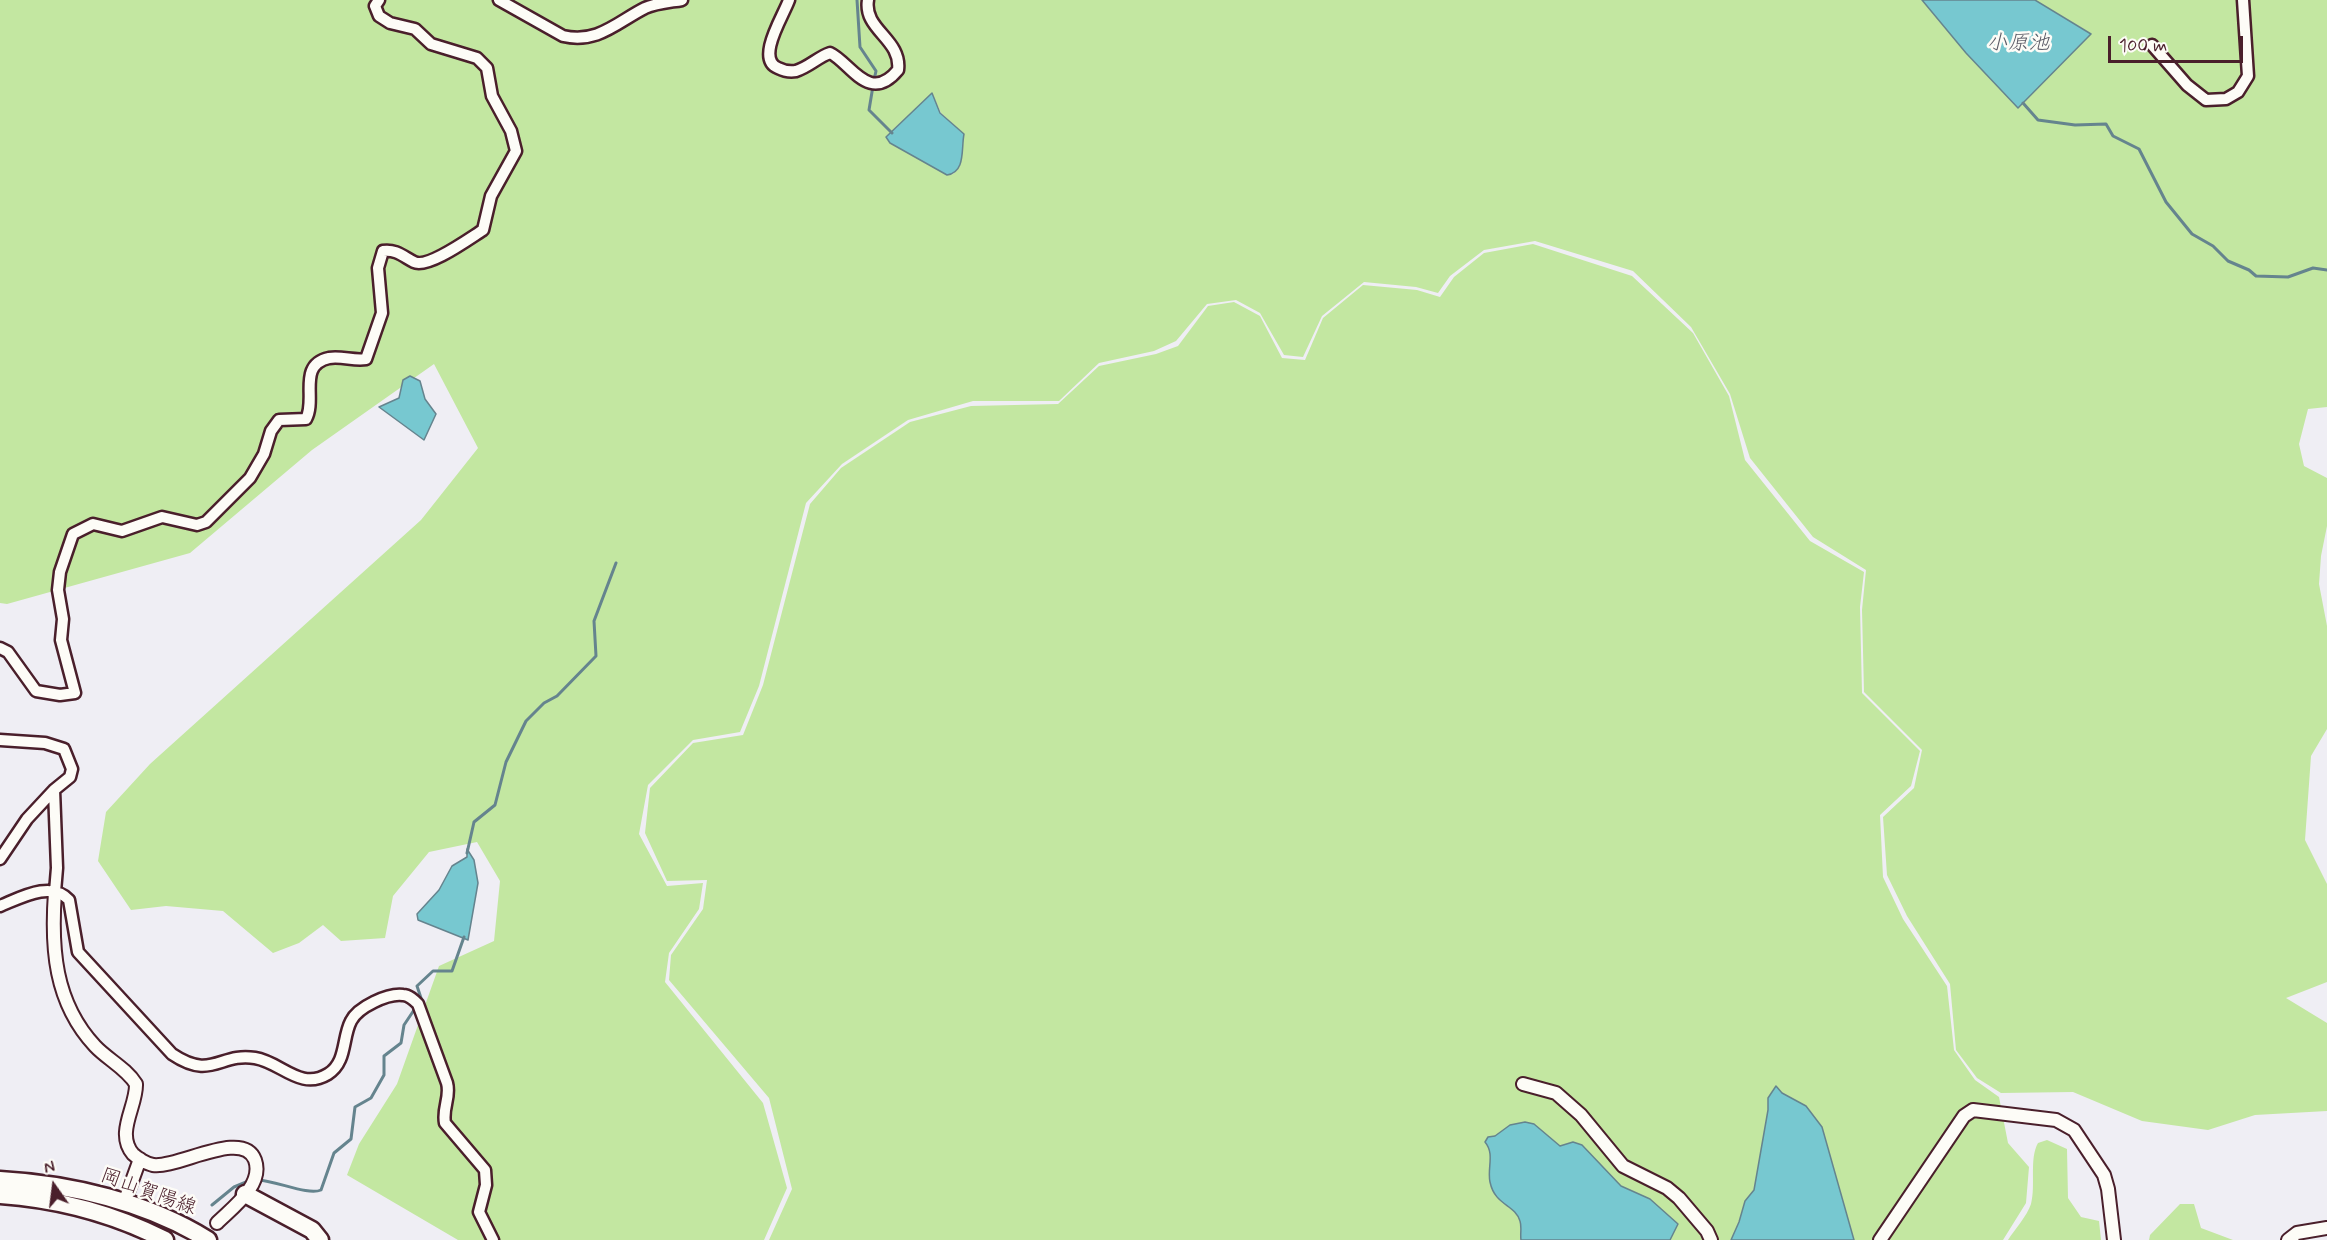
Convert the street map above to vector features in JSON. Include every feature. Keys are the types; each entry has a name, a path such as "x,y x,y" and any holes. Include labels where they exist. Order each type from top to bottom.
{"main road":[{"name":"岡山賀陽線","path":"0,1180 73,1190 124,1203 155,1214 208,1240"},
{"path":"251,1184 312,1230 320,1240"},
{"name":"岡山賀陽線","path":"0,1195 67,1205 111,1218 165,1240"}],"street":[{"path":"0,648 8,652 36,691 60,695 75,693 61,640 63,619 58,590 60,572 73,534 93,524 122,531 162,517 197,525 211,519 250,478 264,454 274,425 279,420 306,419 310,412 309,374 314,366 325,359 339,357 366,359 382,313 378,268 383,251 390,250 416,264 428,262 483,230 491,196 516,151 511,131 492,96 487,68 477,58 431,44 415,29 390,23 379,16 375,6 379,0"},
{"path":"499,0 563,36 572,38 607,32 646,8 682,0"},
{"path":"789,0 770,46 770,62 775,67 790,72 798,70 830,53 837,56 851,73 861,80 875,82 893,75 898,70 899,60 896,48 870,20 867,13 868,0"},
{"path":"2152,45 2187,85 2206,100 2226,99 2238,92 2248,76 2243,0"},
{"path":"0,740 45,743 64,748 72,769 70,777 54,790 27,819 0,859"},
{"path":"54,790 57,868 53,954 62,988 86,1035 136,1084 136,1094 126,1125 126,1137 133,1154 153,1165 170,1164 227,1148 240,1148 253,1156 256,1166 251,1184 217,1223"},
{"path":"0,906 40,890 64,894 69,900 75,943 84,959 172,1054 185,1063 198,1067 255,1058 304,1080 321,1078 337,1066 350,1023 356,1014 389,996 405,995 413,999 418,1004 449,1089 443,1115 445,1123 484,1170 486,1185 479,1212 493,1240"},
{"path":"1523,1084 1556,1093 1581,1115 1623,1166 1667,1188 1679,1198 1707,1231 1711,1240"},
{"path":"1880,1240 1958,1124 1973,1110 2056,1120 2073,1130 2104,1175 2108,1189 2114,1240"},
{"path":"124,1203 140,1159"},
{"path":"2288,1240 2297,1233 2327,1228"}],"green space":[{"path":"0,0 1922,0 1966,53 2018,108 2090,33 2035,0 2327,0 2327,407 2308,409 2299,444 2304,466 2327,478 2327,526 2321,556 2319,584 2327,626 2327,729 2311,756 2305,840 2327,884 2327,982 2286,998 2327,1023 2327,1111 2255,1115 2208,1130 2142,1121 2073,1092 2001,1093 1977,1078 1956,1050 1950,984 1907,916 1887,875 1883,817 1914,788 1922,750 1864,692 1862,610 1866,570 1813,537 1750,458 1730,394 1691,327 1633,271 1535,241 1484,250 1450,276 1438,293 1416,287 1364,282 1322,316 1303,357 1284,355 1260,313 1236,300 1207,304 1176,341 1154,351 1099,363 1059,401 973,401 908,420 842,464 806,503 759,686 740,732 693,740 648,785 639,834 667,886 703,883 699,909 669,953 665,982 763,1103 787,1188 764,1240 458,1240 347,1175 359,1144 397,1084 439,966 494,941 500,881 477,842 429,852 393,896 385,938 341,941 323,925 299,943 273,953 223,911 166,906 131,910 98,861 106,812 150,764 421,520 478,448 434,364 312,450 190,553 7,604 0,603","holes":["932,93 941,113 964,134 960,166 953,174 947,175 890,143 886,137"]},
{"path":"1533,244 1632,276 1693,333 1729,396 1745,460 1810,541 1864,572 1860,607 1862,693 1920,751 1911,786 1880,815 1883,877 1903,919 1947,986 1954,1050 1975,1080 1999,1097 2008,1143 2029,1167 2026,1203 2003,1240 769,1240 792,1189 769,1098 669,980 671,955 703,909 707,880 667,881 645,833 650,788 693,743 743,735 763,685 810,504 841,468 910,422 971,406 1058,404 1099,366 1156,354 1178,346 1208,306 1234,302 1260,316 1282,358 1305,360 1323,318 1363,285 1417,290 1440,297 1454,277 1484,253"},
{"path":"2047,1140 2067,1149 2068,1198 2081,1217 2099,1221 2101,1240 2008,1240 2031,1204 2035,1149 2038,1143"},
{"path":"2180,1204 2194,1204 2201,1228 2233,1240 2149,1240 2150,1235"}],"water":[{"name":"小原池","path":"1922,0 2035,0 2091,34 2018,108 1966,53"},
{"path":"932,93 940,113 964,134 960,165 953,173 947,175 890,143 886,137"},
{"path":"410,376 420,381 425,399 436,414 424,440 379,407 399,398 403,380"},
{"path":"467,849 474,860 478,883 468,940 418,920 417,914 439,890 452,866 467,857"},
{"path":"1776,1086 1782,1093 1806,1106 1822,1127 1854,1240 1731,1240 1745,1201 1754,1190 1768,1110 1768,1098"},
{"path":"1525,1122 1534,1124 1560,1146 1573,1142 1582,1145 1621,1186 1650,1199 1678,1224 1670,1240 1521,1240 1521,1223 1517,1215 1496,1196 1490,1182 1490,1151 1485,1142 1488,1137 1495,1136 1510,1125"}],"waterway":[{"path":"857,0 860,47 876,71 874,80"},
{"path":"873,86 869,110 892,133"},
{"path":"2023,103 2038,120 2075,125 2106,124 2113,136 2139,149 2166,202 2192,234 2213,246 2228,261 2249,270 2256,276 2288,277 2313,268 2327,270"},
{"path":"467,853 474,822 495,805 506,762 526,721 544,703 557,696 596,656 594,621 616,563"},
{"path":"423,1004 417,986 433,971 452,971 464,937"},
{"path":"257,1180 308,1191 321,1190 334,1153 351,1139 355,1107 371,1098 384,1075 384,1056 401,1043 404,1025 414,1010"},
{"path":"212,1205 234,1187 251,1180"}]}
